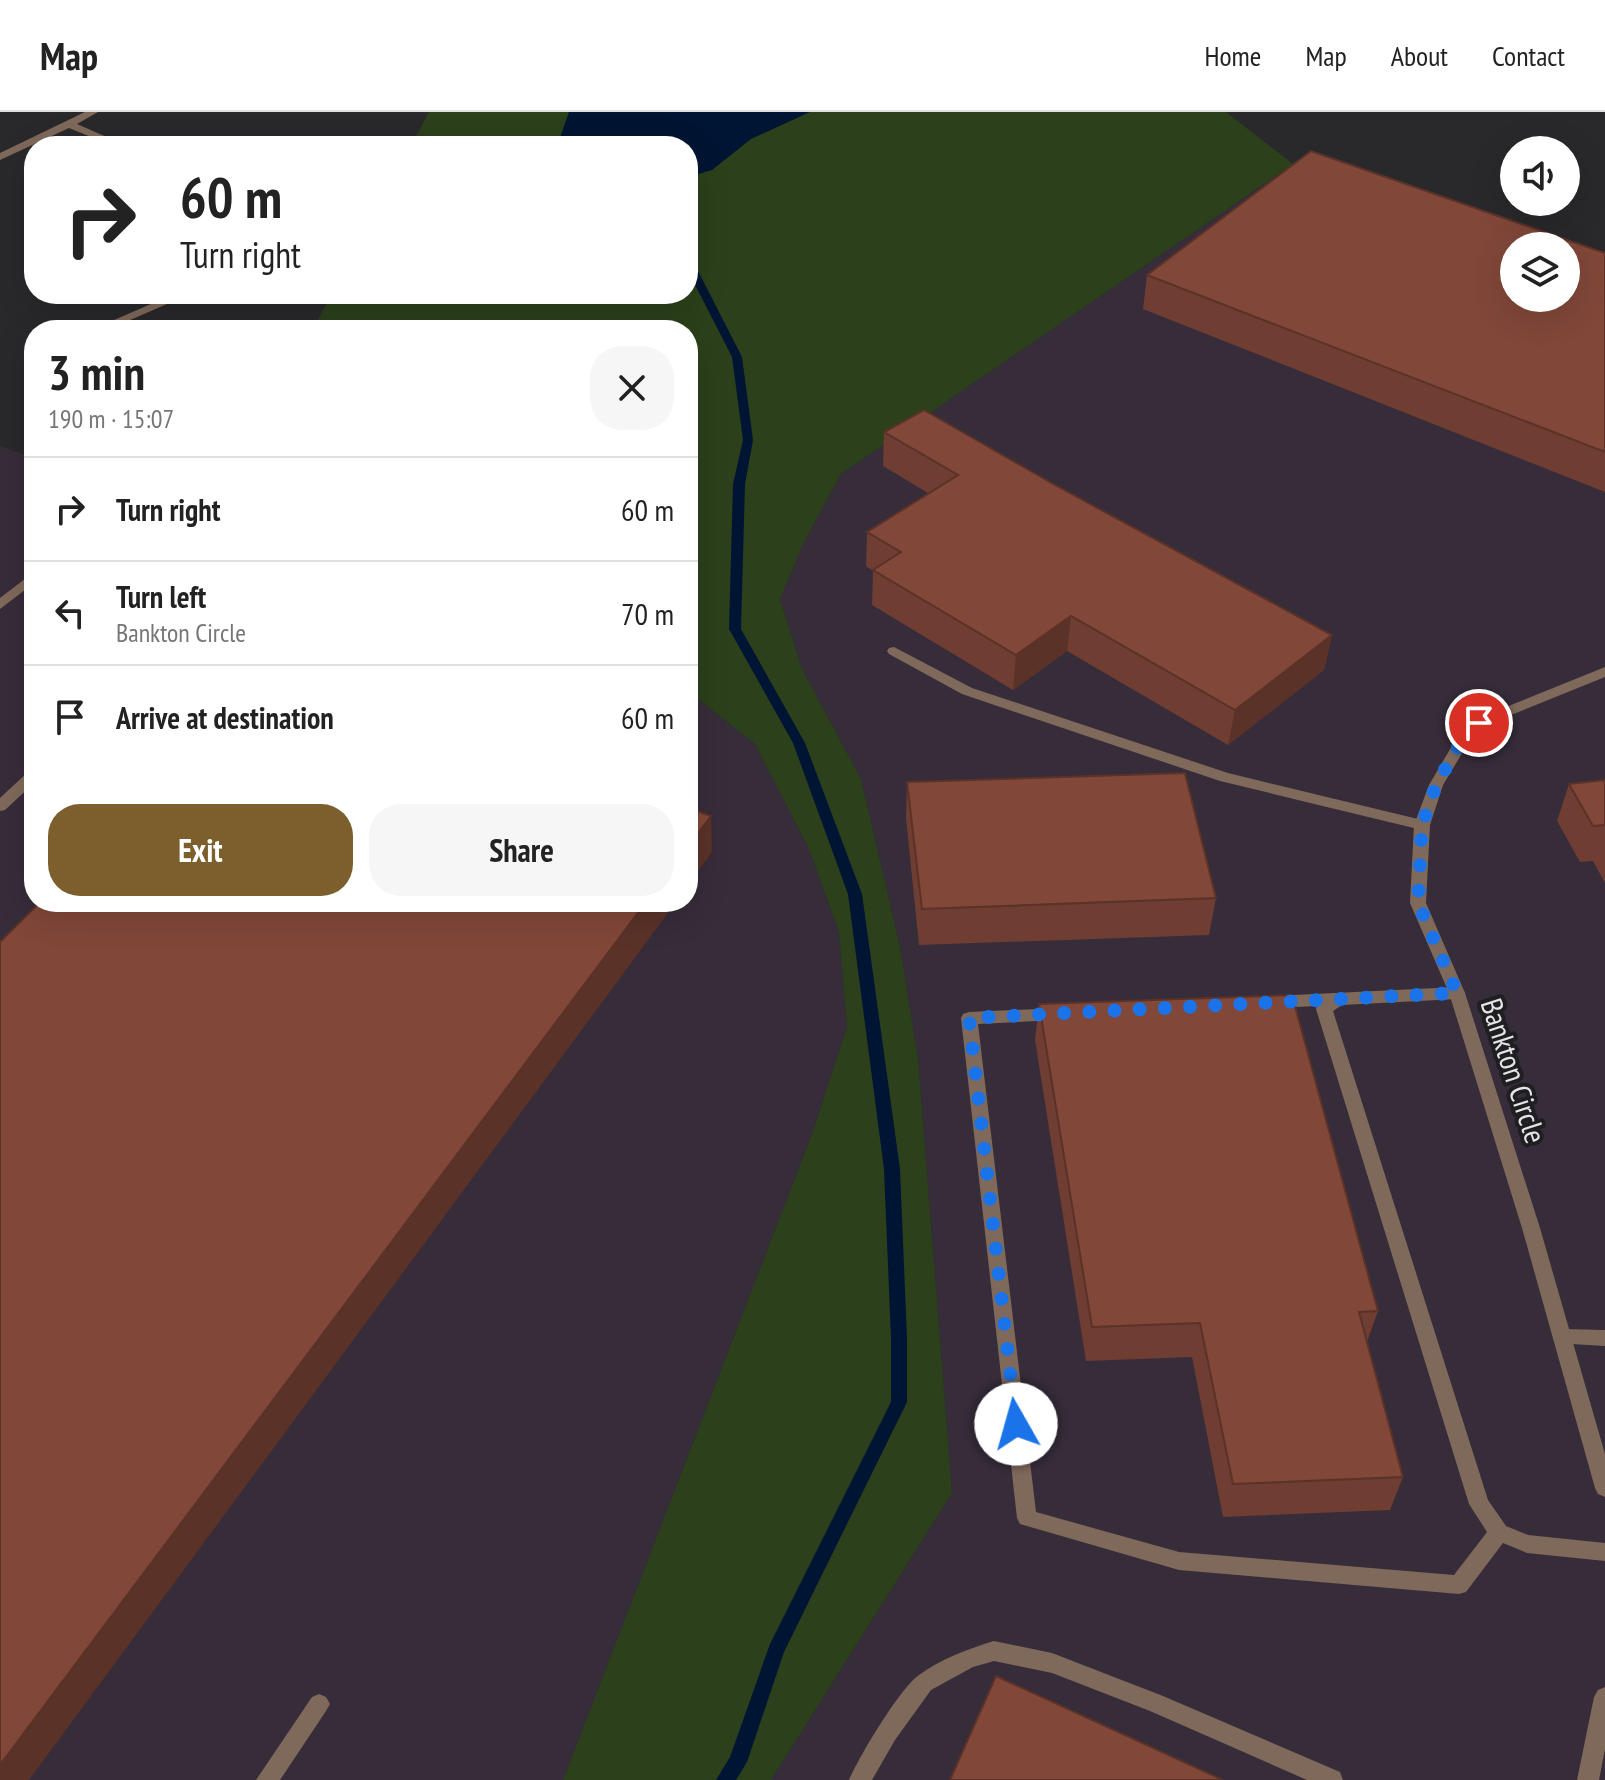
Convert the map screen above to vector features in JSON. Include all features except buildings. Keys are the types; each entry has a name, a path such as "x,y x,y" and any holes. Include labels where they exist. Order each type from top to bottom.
{"street":[{"path":"44,136 93,112"},
{"path":"69,124 98,136"},
{"path":"0,157 24,146"},
{"path":"121,320 160,304"},
{"path":"0,605 24,585"},
{"path":"894,651 967,691 1225,777 1422,825"},
{"name":"Bankton Circle","path":"1603,1475 1531,1228 1457,993 1418,903 1422,825 1436,785 1461,742 1479,723 1605,672"},
{"path":"0,806 24,784"},
{"path":"1261,1003 1457,993"},
{"path":"1338,999 1324,1009 1479,1504 1499,1532 1527,1544 1605,1552"},
{"path":"1077,1013 969,1018 1027,1518 1179,1561 1459,1585 1499,1532"},
{"path":"1562,1337 1605,1338"},
{"path":"860,1780 887,1733 924,1683 968,1659 994,1651 1052,1663 1156,1703 1332,1780"},
{"path":"1595,1773 1605,1697"},
{"path":"267,1780 319,1704"}],"shaded area":[{"path":"1293,164 1500,232 1500,312 1580,312 1580,287 1605,266 1605,1780 771,1780 952,1493 918,1058 900,947 861,779 802,669 780,599 805,540 841,474"},
{"path":"0,446 24,454 24,912 698,912 698,699 755,744 809,849 839,932 847,1027 812,1134 563,1780 0,1780"}],"green space":[{"path":"429,112 1226,112 1293,164 841,474 805,540 780,599 802,669 861,779 900,947 918,1058 952,1493 771,1780 563,1780 812,1134 847,1027 839,932 809,849 755,744 698,699 698,320 318,320 327,304 698,304 698,136 416,136"}],"water":[{"path":"569,112 810,112 751,139 712,170 698,174 698,136 561,136"}],"waterway":[{"path":"698,281 737,357 748,440 739,484 735,629 799,743 855,894 892,1169 899,1338 899,1402 776,1650 738,1762 725,1780"}],"route":[{"path":"1016,1424 969,1018 1457,993 1418,903 1422,825 1436,785 1461,742 1479,723"}]}
